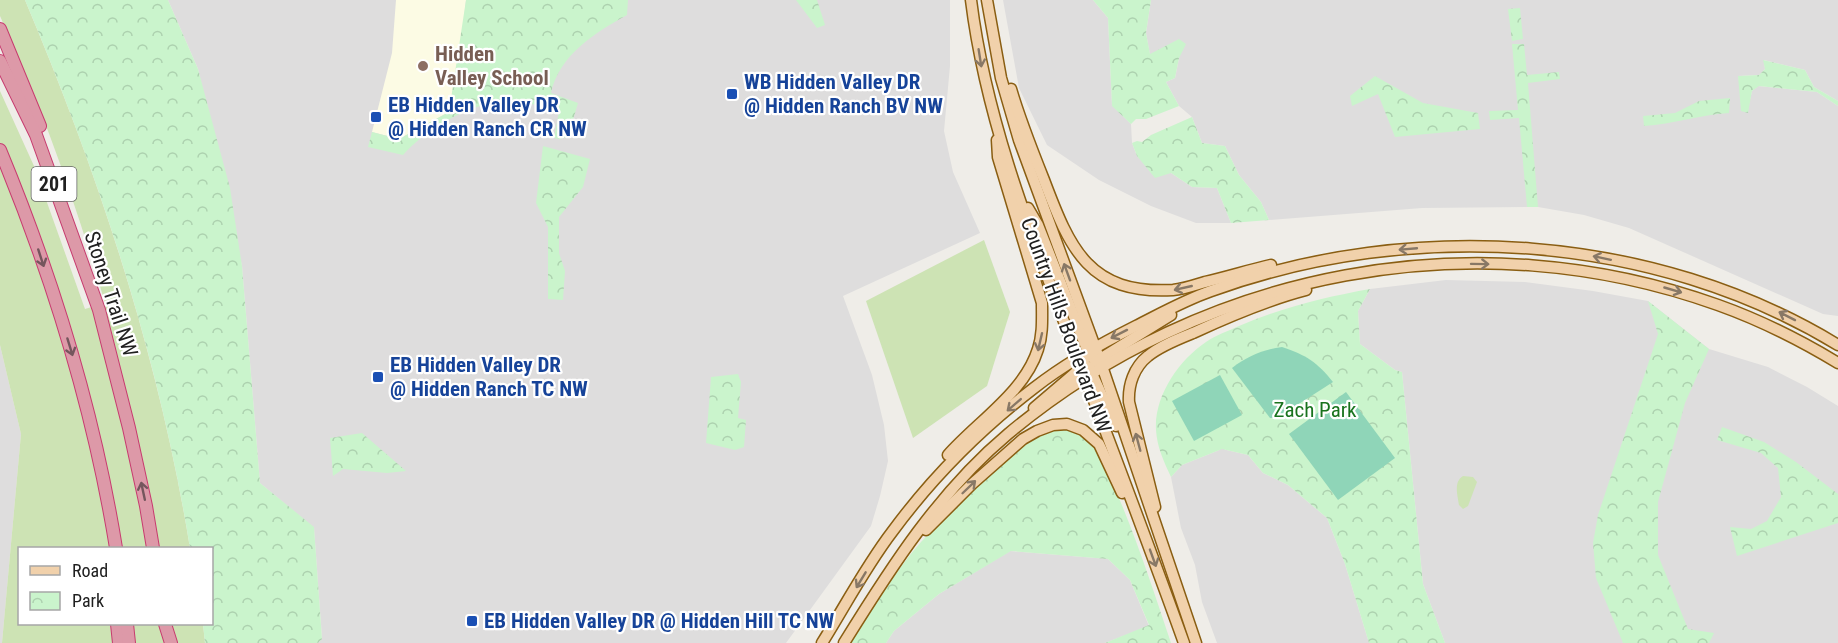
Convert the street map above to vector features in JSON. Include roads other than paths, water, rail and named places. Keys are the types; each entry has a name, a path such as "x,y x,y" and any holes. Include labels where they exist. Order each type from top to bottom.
{"highway":[{"path":"0,29 63,187 99,310"},
{"name":"Stoney Trail NW","path":"0,61 36,135 99,310 129,428 153,547"},
{"name":"201","path":"0,150 26,212 83,390 109,504 116,547"},
{"path":"0,162 26,212"},
{"path":"83,390 84,419 109,547"},
{"path":"117,625 119,643"},
{"path":"127,625 129,643"},
{"path":"164,625 165,643"},
{"path":"164,625 171,643"}],"main road":[{"name":"Country Hills Boulevard NW","path":"971,0 982,72 995,122 1017,189 1038,225 1090,362 1126,442 1196,643"},
{"name":"Country Hills Boulevard NW","path":"987,0 994,47 1019,140 1133,503 1184,643"},
{"path":"994,47 1006,73 1018,115 1059,219 1086,264 1110,281 1138,290 1176,290 1268,266 1332,255 1342,256"},
{"path":"822,643 892,531 926,482 962,439 1017,387 1030,369 1038,349 1043,327 1041,303 998,157 995,122"},
{"path":"844,643 886,575 929,516 968,472 1046,397 1090,362 1210,291 1269,273 1342,256 1401,249 1446,247 1536,249 1581,254 1674,274 1725,290 1773,309 1838,345"},
{"path":"892,531 961,452 1033,388 1090,362 1235,303 1330,277 1424,265 1480,264 1549,267 1627,279 1719,305 1767,325 1838,363"},
{"path":"1166,560 1163,538 1130,412 1128,392 1136,371 1148,356 1234,314 1292,294 1367,276 1380,270"},
{"path":"886,575 972,484 1023,439 1053,425 1067,424 1083,430 1099,444 1122,492 1133,503"}],"place":[{"name":"Hidden Valley School","path":"423,66"},
{"name":"WB Hidden Valley DR @ Hidden Ranch BV NW","path":"732,94"},
{"name":"EB Hidden Valley DR @ Hidden Ranch CR NW","path":"376,117"},
{"name":"EB Hidden Valley DR @ Hidden Ranch TC NW","path":"378,377"},
{"name":"EB Hidden Valley DR @ Hidden Hill TC NW","path":"472,621"}],"park label":[{"name":"Zach Park","path":"1315,410"}]}
